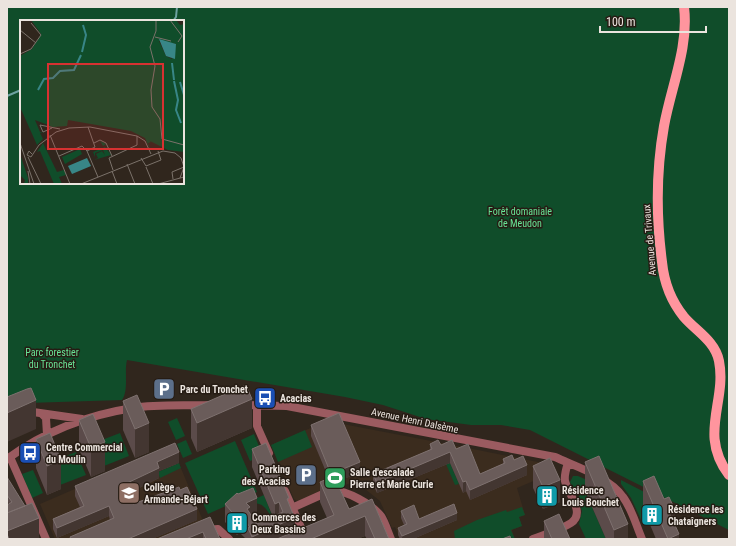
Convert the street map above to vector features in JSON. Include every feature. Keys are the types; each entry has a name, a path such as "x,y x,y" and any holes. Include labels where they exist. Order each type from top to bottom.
{"main road":[{"name":"Avenue de Trivaux","path":"684,7 684,36 667,109 659,160 657,191 660,247 664,279 673,301 685,318 712,345 718,355 720,373 714,417 714,436 719,457 729,475"}],"street":[{"name":"Avenue Henri Dalsème","path":"236,405 257,404 287,406 371,421 482,444 545,454 568,463 609,484 620,493 627,503 642,539"},
{"path":"257,404 257,426 272,462"},
{"path":"46,539 8,458 47,435 83,419 145,407 216,405"},
{"path":"26,411 83,419"},
{"path":"42,414 46,418 47,435"},
{"path":"533,539 570,524 575,519 578,512 565,482 565,469 568,463"},
{"path":"281,481 303,532 301,539"},
{"path":"292,508 332,490 338,490 367,504 381,517 391,539"},
{"path":"196,532 215,528 220,530 229,539"}],"shaded area":[{"path":"327,421 548,464 543,477 517,488 525,515 519,517 522,526 512,530 514,537 511,539 400,539 395,527 392,528 380,501 365,489 359,480 299,502 294,499 271,445"},
{"name":"Collège Armande-Béjart","path":"172,447 204,523 167,539 55,539 40,504"}],"green space":[{"name":"Forêt domaniale de Meudon","path":"7,7 729,7 729,530 530,430 501,425 471,425 426,419 383,405 345,397 127,360 126,386 122,400 27,403 7,396"},
{"path":"177,418 185,436 176,440 168,422"},
{"path":"305,430 312,447 278,462 271,445"},
{"path":"120,433 129,456 104,466 94,443"},
{"path":"254,434 263,456 250,461 241,440"},
{"path":"186,440 192,454 183,458 177,444"},
{"path":"235,441 257,492 208,514 185,463"},
{"path":"76,452 86,475 60,485 51,462"},
{"path":"179,463 181,468 160,478 158,472"},
{"path":"450,463 459,484 455,485 446,464"},
{"path":"33,470 43,493 32,498 22,474"},
{"path":"573,476 578,476 596,484 580,490 576,495 570,482"},
{"path":"621,480 660,500 649,522 643,524 631,498 621,484"},
{"path":"585,491 606,539 586,539 579,524 582,511 577,498"},
{"path":"264,495 273,518 264,506 254,503 243,504"},
{"path":"522,507 525,515 519,517 522,526 511,530 515,539 455,539 454,531 477,520 506,510 507,512"}],"building":[{"path":"246,385 252,399 197,423 191,409"},
{"path":"31,388 36,400 7,413 7,397"},
{"path":"137,395 149,423 135,429 123,401"},
{"path":"339,413 360,462 331,474 311,425"},
{"path":"93,414 105,442 91,448 79,420"},
{"path":"50,433 61,460 47,466 36,439"},
{"path":"438,440 441,445 452,440 456,449 468,444 480,474 505,463 503,459 512,455 514,460 523,456 527,465 470,490 466,481 463,482 450,452 377,483 373,474 432,449 430,444"},
{"path":"175,443 179,452 157,462 159,468 125,484 133,504 179,487 180,490 187,487 197,509 128,539 71,539 70,537 114,518 109,506 57,528 53,519 84,506 75,486"},
{"path":"266,443 289,498 287,499 295,519 287,521 252,537 248,528 250,527 240,515 237,518 225,504 237,493 238,494 253,488 257,498 246,503 250,507 247,509 257,524 283,512 279,502 275,504 252,449"},
{"path":"599,456 628,524 614,530 585,462"},
{"path":"550,458 560,480 543,487 533,466"},
{"path":"334,476 349,509 372,499 389,539 375,539 365,516 311,539 277,539 334,515 320,482"},
{"path":"654,476 664,499 669,497 675,510 669,512 679,534 668,539 643,481"},
{"path":"7,477 25,506 7,513 7,505 12,502 7,495"},
{"path":"32,503 39,518 7,531 7,513"},
{"path":"454,504 457,513 402,536 398,528 407,524 401,511 414,505 419,519"},
{"path":"559,514 570,539 552,539 544,521"},
{"path":"210,517 220,539 206,539 203,532 186,539 157,539"},
{"path":"510,536 511,539 502,539"}],"waterway":[{"path":"174,20 176,17 177,7"},
{"path":"7,96 20,90"}],"place":[{"name":"Parc du Tronchet","path":"164,389"},
{"name":"Acacias","path":"265,398"},
{"name":"Centre Commercial du Moulin","path":"30,453"},
{"name":"Parking des Acacias","path":"306,475"},
{"name":"Salle d'escalade Pierre et Marie Curie","path":"335,478"},
{"name":"Collège Armande-Béjart","path":"129,493"},
{"name":"Résidence Louis Bouchet","path":"547,496"},
{"name":"Résidence les Chataîgners","path":"652,515"},
{"name":"Commerces des Deux Bassins","path":"237,523"}],"park label":[{"name":"Parc forestier du Tronchet","path":"52,358"}]}
